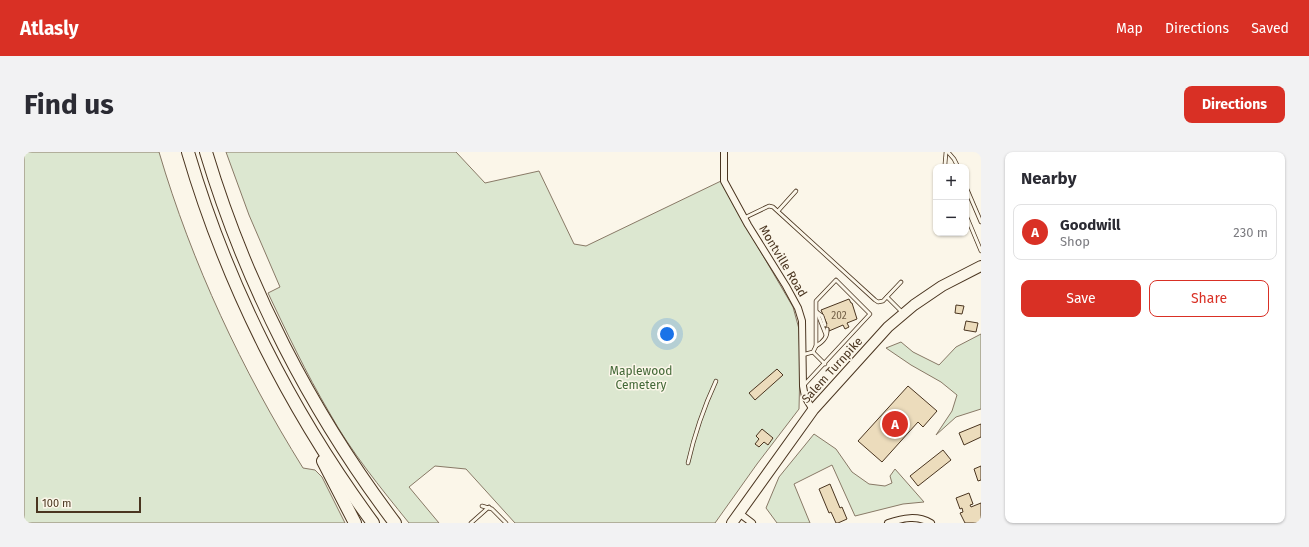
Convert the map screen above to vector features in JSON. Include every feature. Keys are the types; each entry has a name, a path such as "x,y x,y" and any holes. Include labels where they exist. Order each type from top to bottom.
{"highway":[{"path":"188,152 209,216 239,290 278,372 314,434 373,523"},
{"path":"206,152 221,200 238,246 284,347 339,443 394,523"},
{"path":"314,434 323,461 355,523"}],"main road":[{"name":"Salem Turnpike","path":"732,523 813,410 888,327 903,314 942,286 981,266"}],"street":[{"name":"Montville Road","path":"724,152 724,181 744,218 795,302 802,321 803,386 805,397 813,410"},
{"path":"739,513 752,523"},
{"path":"888,523 912,518 926,520 931,523"}],"lane":[{"path":"945,164 947,152"},
{"path":"947,152 956,164"},
{"path":"778,211 796,191"},
{"path":"969,194 981,222"},
{"path":"744,218 769,206 773,207 878,302 883,301 901,282"},
{"path":"969,222 981,252"},
{"path":"802,355 813,352 816,346 816,301 836,280 870,314 803,386"},
{"path":"887,297 903,314"},
{"path":"816,308 826,335"},
{"path":"818,313 822,316 825,325"},
{"path":"816,346 824,341 827,329"},
{"path":"813,352 825,364"},
{"path":"688,463 694,433 704,406 716,381"},
{"path":"482,506 495,511 506,523"},
{"path":"471,523 489,508"}],"green space":[{"path":"24,152 159,152 187,235 220,315 239,354 259,393 303,468 315,470 322,477 345,523 24,523"},
{"name":"Maplewood Cemetery","path":"226,152 456,152 485,183 539,171 574,244 586,246 721,181 793,307 799,329 799,409 715,523 515,523 466,469 435,466 409,487 439,523 409,523 366,469 347,441 321,397 290,338 268,293 280,287 249,215"},
{"path":"981,334 981,409 956,417 936,435 952,411 957,395 941,382 911,365 886,348 901,342 913,352 939,365 956,347"},
{"path":"814,434 836,449 852,472 869,484 885,486 892,483 890,476 895,469 924,502 903,504 855,516 832,465 794,484 810,523 777,523 766,508 779,477"}],"building":[{"path":"849,299 852,303 857,319 847,323 849,327 845,329 843,325 829,331 829,328 824,330 823,326 827,324 821,310"},
{"path":"956,305 964,306 962,314 955,313"},
{"path":"966,321 978,323 976,332 964,330"},
{"path":"777,369 783,375 755,400 749,393"},
{"path":"908,386 937,411 923,427 918,422 882,462 858,441"},
{"path":"981,424 981,437 964,445 959,433"},
{"path":"762,429 773,438 768,445 764,442 759,447 755,444 759,439 756,436"},
{"path":"943,450 951,460 918,486 910,476"},
{"path":"981,466 981,480 978,481 974,469"},
{"path":"830,484 840,508 842,507 847,519 838,523 836,523 831,512 829,513 819,489"},
{"path":"969,493 973,504 970,505 971,507 981,503 981,523 965,523 960,513 963,512 962,508 960,509 956,498"}],"place":[{"name":"Goodwill","path":"895,424"}]}
